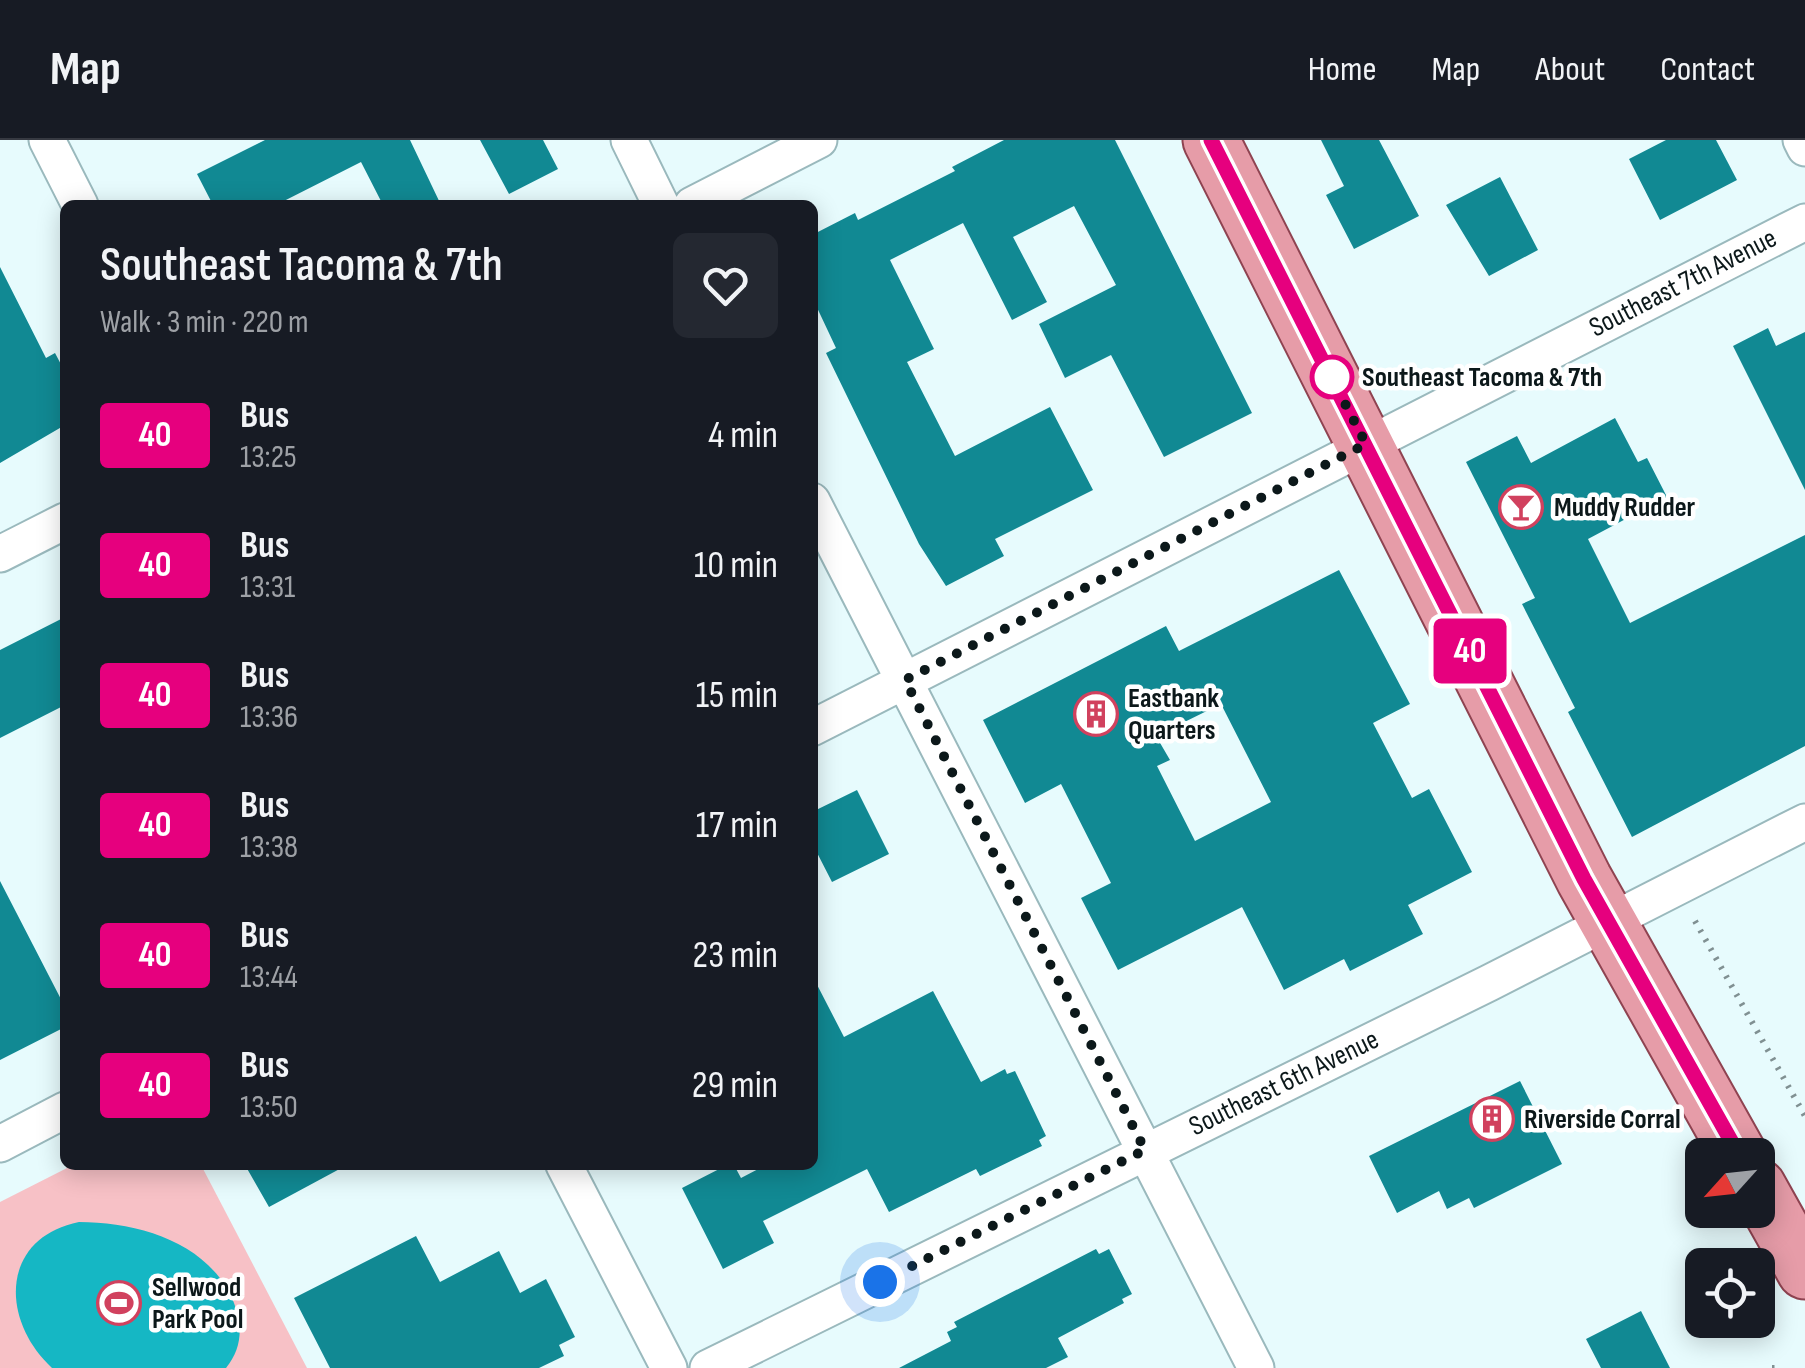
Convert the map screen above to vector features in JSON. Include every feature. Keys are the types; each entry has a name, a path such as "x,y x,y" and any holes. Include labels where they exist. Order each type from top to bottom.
{"main road":[{"path":"1211,140 1608,923 1729,1138"},
{"path":"1775,1217 1805,1271"}],"street":[{"path":"47,140 77,200"},
{"path":"628,140 658,200"},
{"path":"702,200 818,140"},
{"path":"1801,140 1805,148"},
{"name":"Southeast 7th Avenue","path":"818,725 1805,222"},
{"path":"818,512 1256,1368"},
{"path":"0,554 60,524"},
{"name":"Southeast 6th Avenue","path":"708,1368 1805,822"},
{"path":"0,1144 60,1113"},
{"path":"567,1170 669,1368"}],"path":[{"path":"1702,932 1805,1116"}],"shaded area":[{"path":"63,1170 204,1170 307,1368 0,1368 0,1202"}],"water":[{"name":"Sellwood Park Pool","path":"79,1222 148,1232 190,1251 208,1265 223,1282 239,1320 238,1345 226,1368 52,1368 23,1327 16,1283 22,1263 34,1245 53,1231"}],"building":[{"path":"265,140 410,140 439,200 380,200 361,162 286,200 210,200 197,174"},
{"path":"480,140 543,140 558,169 509,194"},
{"path":"1004,140 1115,140 1252,413 1164,457 1111,355 1065,378 1039,324 1116,285 1074,206 1013,237 1047,302 1012,320 963,223 890,260 934,349 907,362 955,456 1050,407 1093,490 995,539 1004,556 946,586 919,544 826,353 836,348 818,310 818,232 855,213 858,220 955,171 952,167"},
{"path":"1321,140 1379,140 1419,216 1354,249 1326,195 1344,186"},
{"path":"1666,140 1716,140 1737,180 1660,220 1629,159"},
{"path":"1500,177 1538,250 1489,276 1446,205"},
{"path":"0,267 46,358 55,353 60,362 60,428 0,463"},
{"path":"1768,328 1776,346 1805,332 1805,490 1733,346"},
{"path":"1615,418 1638,462 1647,458 1667,497 1588,539 1630,623 1805,535 1805,746 1632,837 1568,712 1575,708 1522,604 1535,598 1466,462 1517,436 1531,463"},
{"path":"1339,570 1410,704 1373,723 1412,798 1429,789 1472,872 1408,905 1423,934 1350,971 1344,959 1284,990 1242,907 1118,970 1081,898 1111,883 1061,784 1025,803 983,720 1166,626 1179,651","holes":["1221,704 1271,802 1195,841 1157,766 1170,760 1156,736"]},
{"path":"60,620 60,708 0,738 0,650"},
{"path":"857,790 889,854 832,882 818,855 818,809"},
{"path":"0,881 60,997 60,1030 0,1060"},
{"path":"818,987 844,1037 933,991 981,1082 1005,1069 1007,1074 1015,1071 1046,1136 1039,1140 1042,1146 980,1176 976,1169 889,1212 867,1169 763,1221 774,1243 723,1269 682,1188 717,1170 737,1170 741,1178 756,1170 818,1170"},
{"name":"Riverside Corral","path":"1520,1081 1562,1164 1474,1208 1469,1198 1447,1209 1439,1191 1397,1213 1369,1156"},
{"path":"248,1170 338,1170 269,1207"},
{"path":"416,1236 440,1282 499,1251 520,1293 546,1279 575,1337 559,1345 564,1356 539,1368 330,1368 294,1298"},
{"path":"1096,1249 1099,1254 1109,1249 1132,1294 1122,1299 1124,1303 1058,1338 1068,1357 1046,1368 899,1368 951,1341 947,1332 957,1327 954,1322"},
{"path":"1641,1311 1670,1368 1601,1368 1586,1339"}],"bus line":[{"name":"40","path":"1211,140 1584,879 1729,1138"}],"place":[{"name":"Southeast Tacoma & 7th","path":"1332,377"},
{"name":"Muddy Rudder","path":"1521,507"},
{"name":"Eastbank Quarters","path":"1096,714"},
{"name":"Riverside Corral","path":"1492,1119"},
{"name":"Sellwood Park Pool","path":"119,1303"}],"route":[{"path":"880,1282 1145,1150 905,680 1366,444 1326,367 1332,377"}]}
